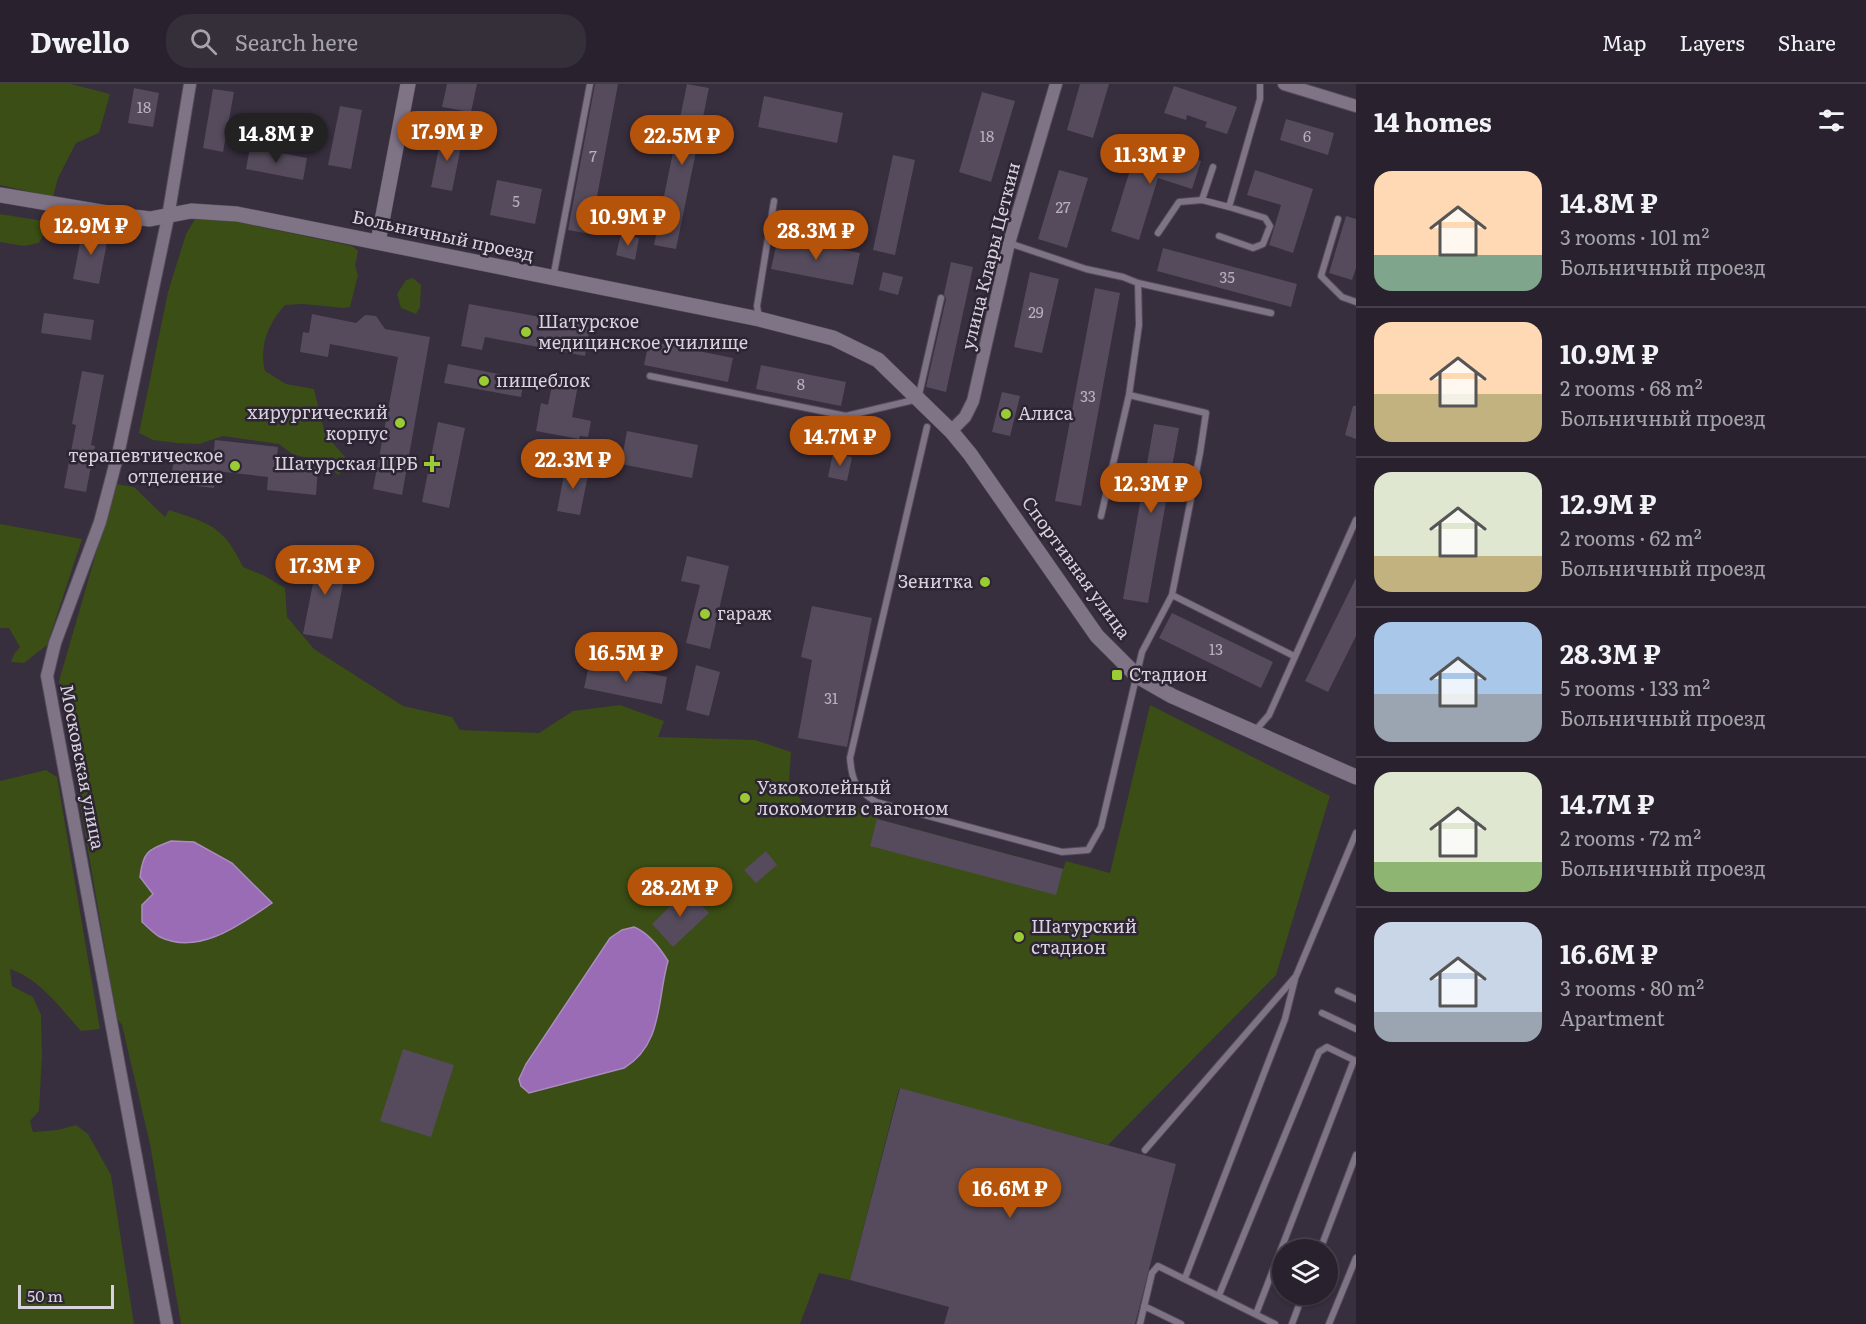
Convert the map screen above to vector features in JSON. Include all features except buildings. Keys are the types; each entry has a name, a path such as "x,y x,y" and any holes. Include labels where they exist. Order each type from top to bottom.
{"street":[{"name":"Московская улица","path":"167,1324 47,676 55,643 111,485 130,406 168,217 190,84"},
{"path":"378,242 408,84"},
{"name":"улица Клары Цеткин","path":"951,431 965,417 973,401 1009,243 1056,84"},
{"path":"1284,84 1356,106"},
{"name":"Больничный проезд","path":"0,195 125,216 168,217 191,211 237,214 813,331 859,349 878,360 951,431"},
{"name":"Спортивная улица","path":"951,431 979,466 1097,636 1137,676 1172,696 1356,777"}],"lane":[{"path":"553,279 590,84"},
{"path":"1228,207 1260,99 1260,84"},
{"path":"1202,200 1213,167"},
{"path":"1158,233 1179,202 1202,200 1265,218 1270,226 1263,244 1253,248 1219,236"},
{"path":"759,319 757,306 774,201"},
{"path":"1338,219 1321,276 1342,297 1356,302"},
{"path":"1009,243 1086,269 1124,277 1138,283 1271,313"},
{"path":"1101,516 1129,395 1139,325 1138,283"},
{"path":"650,376 846,416 918,399 941,298"},
{"path":"927,427 850,758 851,776 860,791 876,802 1062,852 1088,850 1101,828 1142,652 1172,595 1206,413 1129,395"},
{"path":"1254,732 1269,715 1356,520"},
{"path":"1172,595 1294,656"},
{"path":"1185,1278 1285,1019 1296,976 1354,850 1356,833"},
{"path":"1145,1150 1296,976"},
{"path":"1338,991 1356,999"},
{"path":"1322,1013 1356,1029"},
{"path":"1219,1295 1319,1052 1327,1047 1355,1061 1256,1314"},
{"path":"1324,1239 1356,1155"},
{"path":"1329,1324 1356,1258"},
{"path":"1140,1324 1152,1274 1158,1266 1275,1324"},
{"path":"1292,1324 1299,1305"},
{"path":"1144,1306 1181,1324"}],"green space":[{"path":"0,84 71,84 110,94 99,133 76,143 58,178 53,197 0,185"},
{"path":"0,214 50,222 39,243 24,246 0,242"},
{"path":"195,219 233,221 352,246 358,251 355,266 358,275 350,307 285,305 270,327 263,353 265,371 286,384 314,389 325,434 345,457 344,470 338,475 326,463 292,454 279,444 223,436 199,444 177,443 153,440 139,433 168,292 186,234"},
{"path":"413,278 421,285 420,307 416,314 401,308 397,294 406,280"},
{"path":"116,484 134,487 165,517 169,510 205,523 222,534 243,567 285,588 287,617 314,649 403,706 452,717 460,730 539,733 573,711 620,705 664,721 658,737 755,740 791,752 789,783 814,819 841,802 878,815 878,819 1063,869 1066,861 1110,873 1150,705 1330,796 1276,975 1108,1145 899,1089 850,1280 819,1273 800,1324 181,1324 150,1144 122,1025 117,1019 59,681"},
{"path":"0,524 82,539 47,645 24,663 11,662 20,647 9,628 0,628"},
{"path":"46,770 57,777 100,1029 81,1031 40,987 10,969 12,986 33,997 41,1015 42,1056 39,1111 30,1121 33,1132 58,1130 76,1125 88,1134 111,1175 134,1324 0,1324 0,781"}],"shaded area":[{"path":"171,841 194,842 232,863 272,903 233,928 204,940 190,943 175,942 158,936 142,922 142,905 153,894 140,877 143,862 148,853"},
{"path":"634,927 658,946 668,961 656,1020 646,1047 624,1068 529,1093 521,1086 519,1079 526,1064 610,938 622,930"}],"place":[{"name":"Шатурское медицинское училище","path":"526,332"},
{"name":"пищеблок","path":"484,381"},
{"name":"Алиса","path":"1006,414"},
{"name":"хирургический корпус","path":"400,423"},
{"name":"Шатурская ЦРБ","path":"432,464"},
{"name":"терапевтическое отделение","path":"235,466"},
{"name":"Зенитка","path":"985,582"},
{"name":"гараж","path":"705,614"},
{"name":"Стадион","path":"1117,675"},
{"name":"Узкоколейный локомотив с вагоном","path":"745,798"},
{"name":"Шатурский стадион","path":"1019,937"}]}
